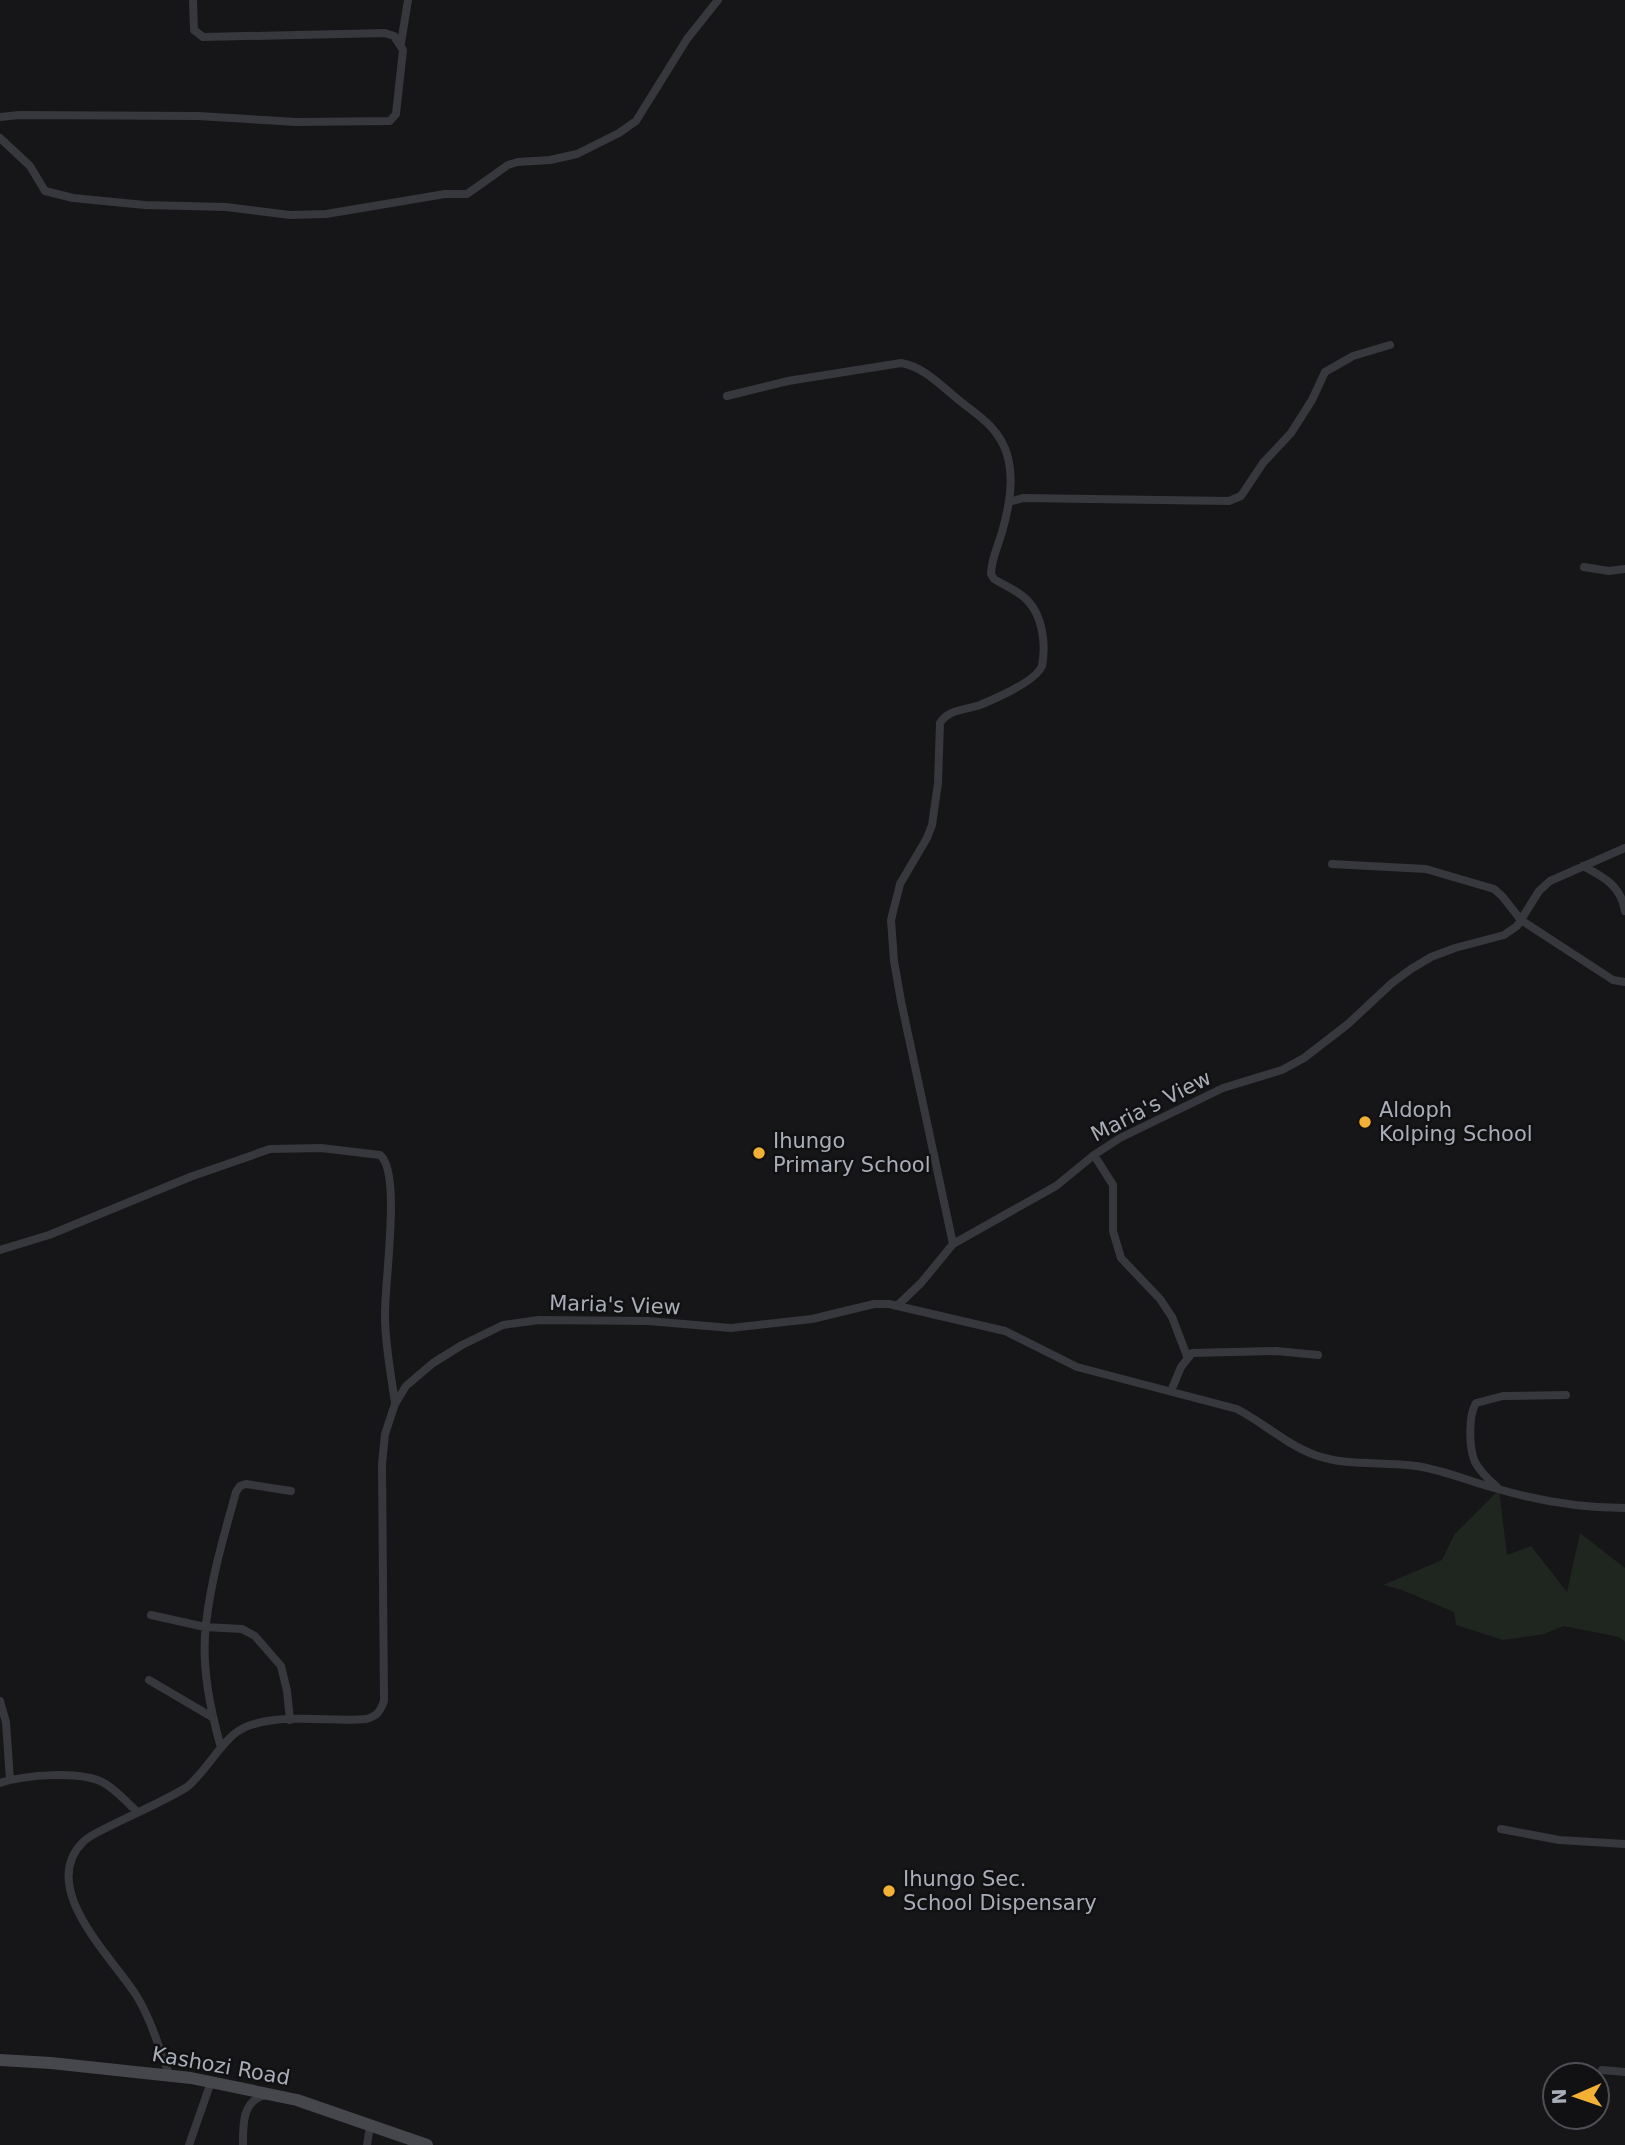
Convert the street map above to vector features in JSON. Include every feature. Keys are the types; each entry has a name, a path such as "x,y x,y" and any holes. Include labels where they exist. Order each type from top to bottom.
{"main road":[{"name":"Kashozi Road","path":"0,2060 169,2074 211,2082 297,2100 427,2145"}],"street":[{"path":"193,0 194,30 203,37 385,33 394,36 401,43"},
{"path":"0,117 198,116 289,122 390,121 394,118 398,106 403,50 401,43 408,0"},
{"path":"0,138 30,166 45,191 73,198 145,205 226,207 290,215 339,212 445,194 467,194 508,166 518,162 550,160 577,154 619,134 636,121 687,39 719,0"},
{"path":"1009,502 1023,498 1229,501 1241,496 1263,463 1291,433 1312,400 1325,372 1353,356 1390,345"},
{"path":"727,396 788,381 901,363 910,364 927,374 982,418 997,433 1009,459 1009,502 991,574 994,579 1027,600 1034,610 1043,637 1042,666 1031,679 980,705 947,714 940,723 938,783 932,825 928,838 900,884 891,920 901,1001 953,1244"},
{"path":"1584,567 1609,571 1625,569"},
{"name":"Maria's View","path":"169,2074 142,2006 83,1921 70,1884 70,1865 85,1839 187,1787 201,1775 235,1733 247,1727 265,1721 366,1719 375,1717 380,1712 384,1701 384,1434 395,1404 406,1386 433,1363 503,1325 539,1320 648,1321 731,1328 811,1319 874,1304 898,1305 921,1283 953,1244 1056,1186 1120,1138 1223,1088 1282,1070 1304,1058 1411,969 1431,957 1455,948 1504,935 1517,926 1539,891 1550,881 1625,848"},
{"path":"1332,864 1426,869 1494,889 1521,919 1613,980 1625,982"},
{"path":"1583,866 1613,884 1619,892 1625,911"},
{"path":"0,1250 50,1235 190,1177 270,1149 321,1148 380,1155 389,1166 391,1182 385,1316 395,1404"},
{"path":"1094,1155 1113,1185 1113,1231 1121,1258 1160,1299 1172,1317 1187,1356"},
{"path":"898,1305 1005,1331 1077,1367 1237,1409 1294,1446 1322,1457 1352,1463 1418,1466 1534,1499 1600,1508 1625,1508"},
{"path":"1171,1391 1187,1356 1192,1353 1276,1351 1318,1354"},
{"path":"1499,1490 1480,1470 1473,1455 1471,1417 1476,1402 1503,1396 1566,1395"},
{"path":"221,1748 212,1717 206,1669 205,1627 221,1547 240,1486 291,1491"},
{"path":"151,1615 205,1627 242,1629 255,1636 281,1666 290,1720"},
{"path":"149,1680 212,1717"},
{"path":"0,1701 6,1722 10,1780"},
{"path":"0,1783 42,1777 94,1779 105,1783 137,1812"},
{"path":"1501,1829 1559,1840 1625,1844"},
{"path":"189,2145 211,2082"},
{"path":"243,2145 244,2119 248,2105 256,2098 270,2094"},
{"path":"367,2145 370,2126"}],"shaded area":[{"path":"1499,1490 1507,1555 1531,1546 1567,1592 1580,1533 1625,1568 1625,1642 1619,1637 1564,1626 1544,1634 1503,1640 1456,1625 1454,1612 1383,1585 1442,1560 1454,1535"}],"place":[{"name":"Aldoph Kolping School","path":"1365,1122"},
{"name":"Ihungo Primary School","path":"759,1153"},
{"name":"Ihungo Sec. School Dispensary","path":"889,1891"}]}
